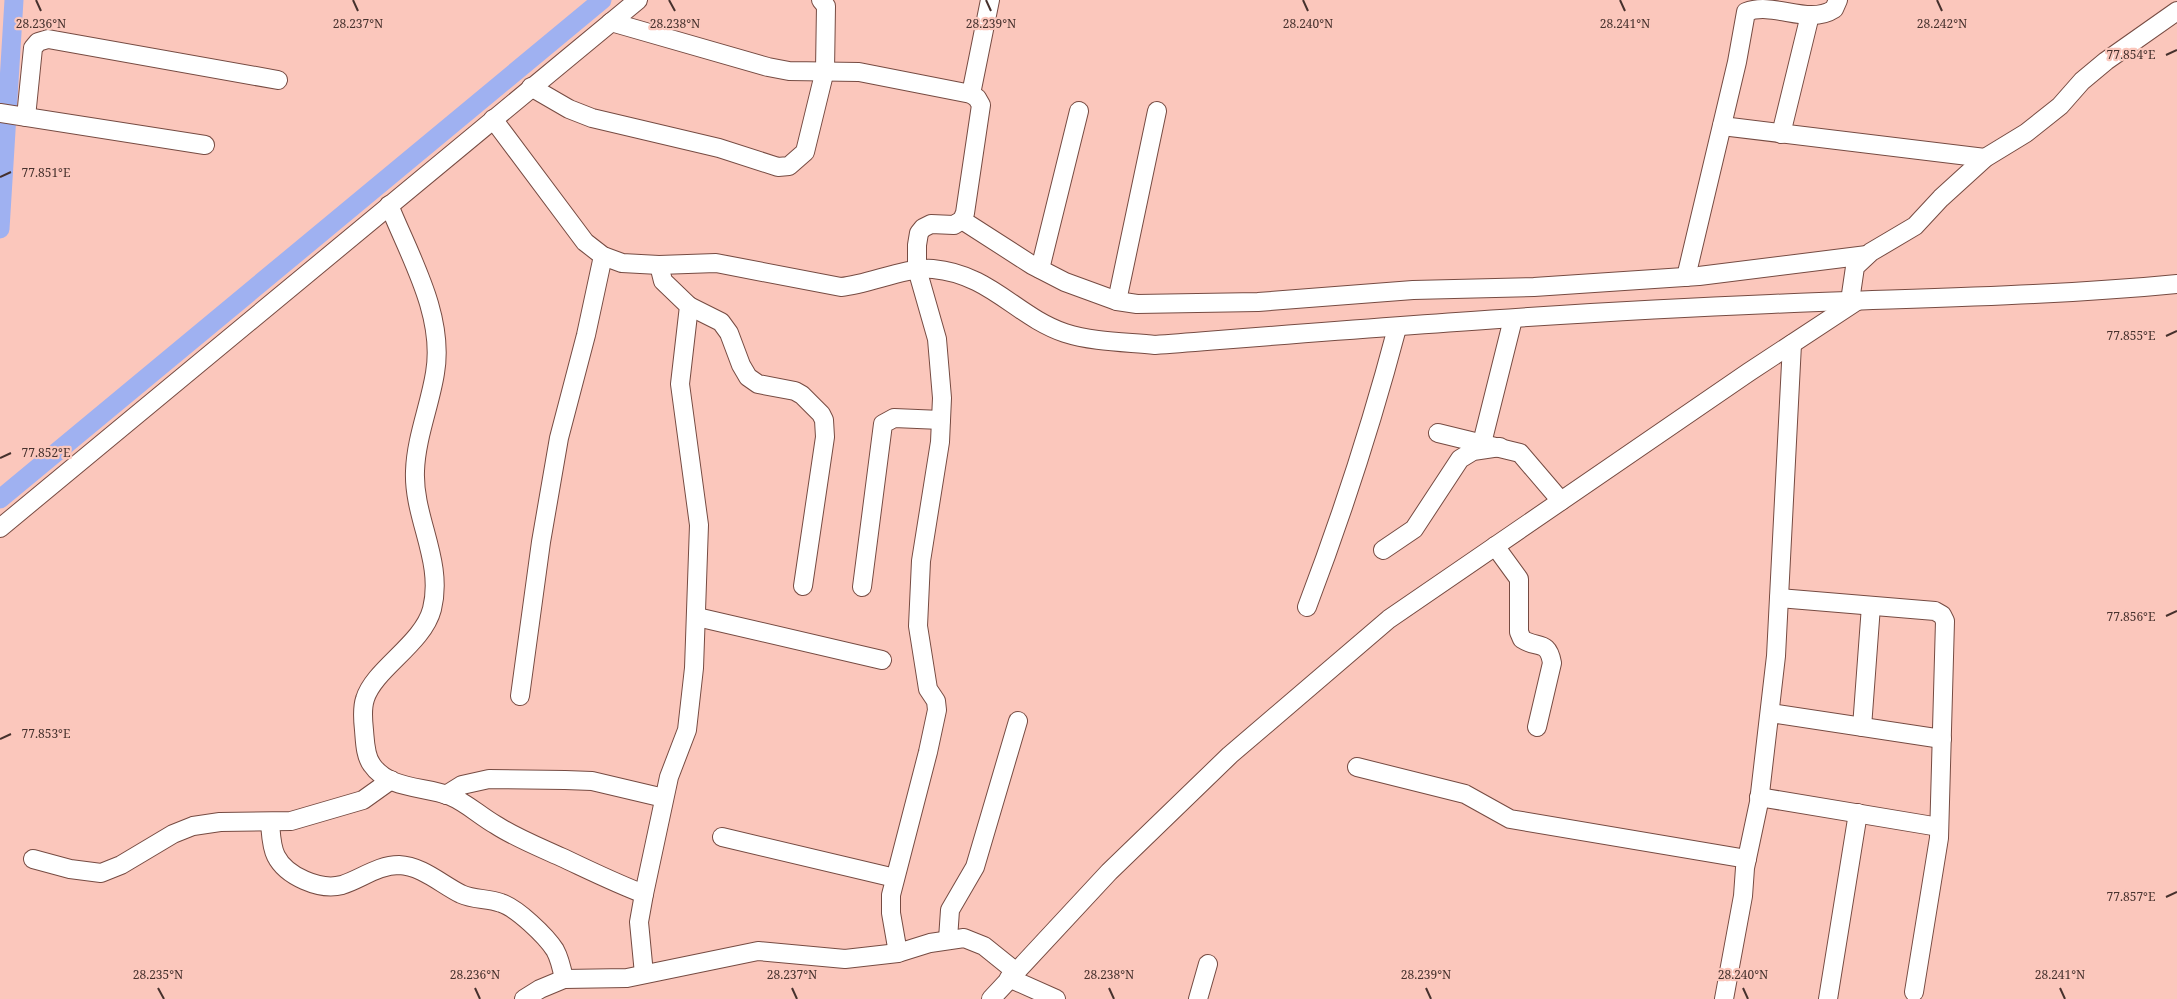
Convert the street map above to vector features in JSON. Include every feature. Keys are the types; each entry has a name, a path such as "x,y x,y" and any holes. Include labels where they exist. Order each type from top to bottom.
{"street":[{"path":"0,528 638,0"},
{"path":"532,87 569,109 592,118 720,148 778,167 789,166 805,152 825,70 826,6 822,0"},
{"path":"971,94 990,0"},
{"path":"1686,277 1738,62 1746,12 1759,8 1818,16 1834,9 1838,0"},
{"path":"962,220 1040,269 1065,282 1117,302 1137,304 1258,302 1414,290 1534,287 1686,277 1861,261 1915,226 1941,198 1985,158 2026,133 2060,106 2082,81 2106,61 2177,12"},
{"path":"1781,134 1810,14"},
{"path":"611,22 768,67 789,71 825,70 859,72 971,94 977,98 981,105 965,213 962,220 954,225 931,224 919,233 917,258 936,339 942,398 940,442 921,561 918,626 928,689 936,701 937,710 926,761 891,895 891,913 898,953"},
{"path":"205,145 14,115 33,48 38,42 48,40 278,80"},
{"path":"1040,269 1079,111"},
{"path":"1117,302 1157,111"},
{"path":"493,119 585,242 604,256 622,263 659,265 716,263 841,287 862,285 917,258"},
{"path":"1722,126 1985,158"},
{"path":"389,205 428,301 436,332 438,352 435,374 415,470 423,524 434,564 436,584 432,610 422,629 372,685 365,699 365,745 370,764 379,773 391,780 446,794 522,839 610,881 644,894"},
{"path":"520,696 541,542 559,438 604,256"},
{"path":"917,258 934,269 966,276 987,286 1040,321 1065,333 1096,339 1155,345 1513,319 1853,299 2100,292 2177,284"},
{"path":"991,999 1109,872 1230,755 1388,619 1792,344 1853,299 1861,261"},
{"path":"659,265 663,281 689,306 721,322 729,333 748,378 758,384 795,391 821,414 824,420 825,438 803,586"},
{"path":"644,974 639,922 669,777 686,730 690,711 697,617 699,525 680,384 689,306"},
{"path":"1482,443 1513,319"},
{"path":"1307,607 1337,528 1374,414 1398,328"},
{"path":"1724,999 1759,797 1776,656 1792,344"},
{"path":"862,587 883,424 894,418 941,420"},
{"path":"1438,433 1520,453 1561,501"},
{"path":"1383,550 1414,529 1460,458 1473,452 1500,447"},
{"path":"1495,546 1519,579 1519,632 1522,639 1546,647 1552,662 1537,727"},
{"path":"1779,598 1935,611 1942,615 1946,630 1939,827 1934,881 1914,992"},
{"path":"1862,727 1871,606"},
{"path":"697,617 882,660"},
{"path":"1770,713 1942,739"},
{"path":"948,940 950,910 969,878 978,858 1018,721"},
{"path":"1358,767 1464,794 1510,819 1747,859"},
{"path":"33,859 70,869 101,873 121,865 173,834 193,826 220,822 291,821 363,800 391,780"},
{"path":"446,794 462,785 482,780 565,780 592,781 664,798"},
{"path":"1759,797 1939,827"},
{"path":"1828,999 1858,814"},
{"path":"270,822 273,849 277,858 295,875 305,880 330,886 341,885 386,867 410,867 462,895 501,903 510,908 551,944 560,961 564,979"},
{"path":"722,838 895,878"},
{"path":"524,999 540,989 564,979 627,978 758,951 845,959 898,953 948,940 964,938 984,946 1012,975 1056,999"},
{"path":"1198,999 1208,964"}],"waterway":[{"path":"0,229 14,0"},
{"path":"0,499 602,0"}]}
